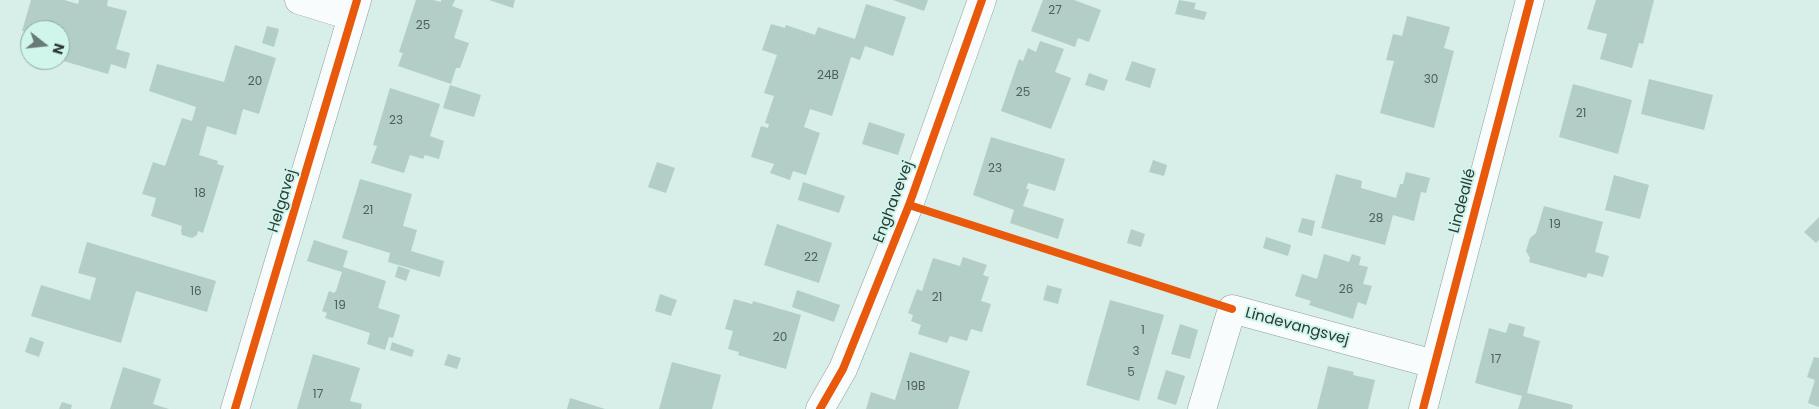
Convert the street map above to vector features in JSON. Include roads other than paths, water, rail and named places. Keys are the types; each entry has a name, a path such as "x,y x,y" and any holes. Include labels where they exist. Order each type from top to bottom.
{"street":[{"path":"299,0 354,8"},
{"name":"Enghavevej","path":"820,409 843,369 909,205 982,0"},
{"name":"Lindeallé","path":"1423,409 1530,0"},
{"name":"Helgavej","path":"235,409 354,8"},
{"name":"Lindevangsvej","path":"1202,409 1232,309 1434,364"}]}
